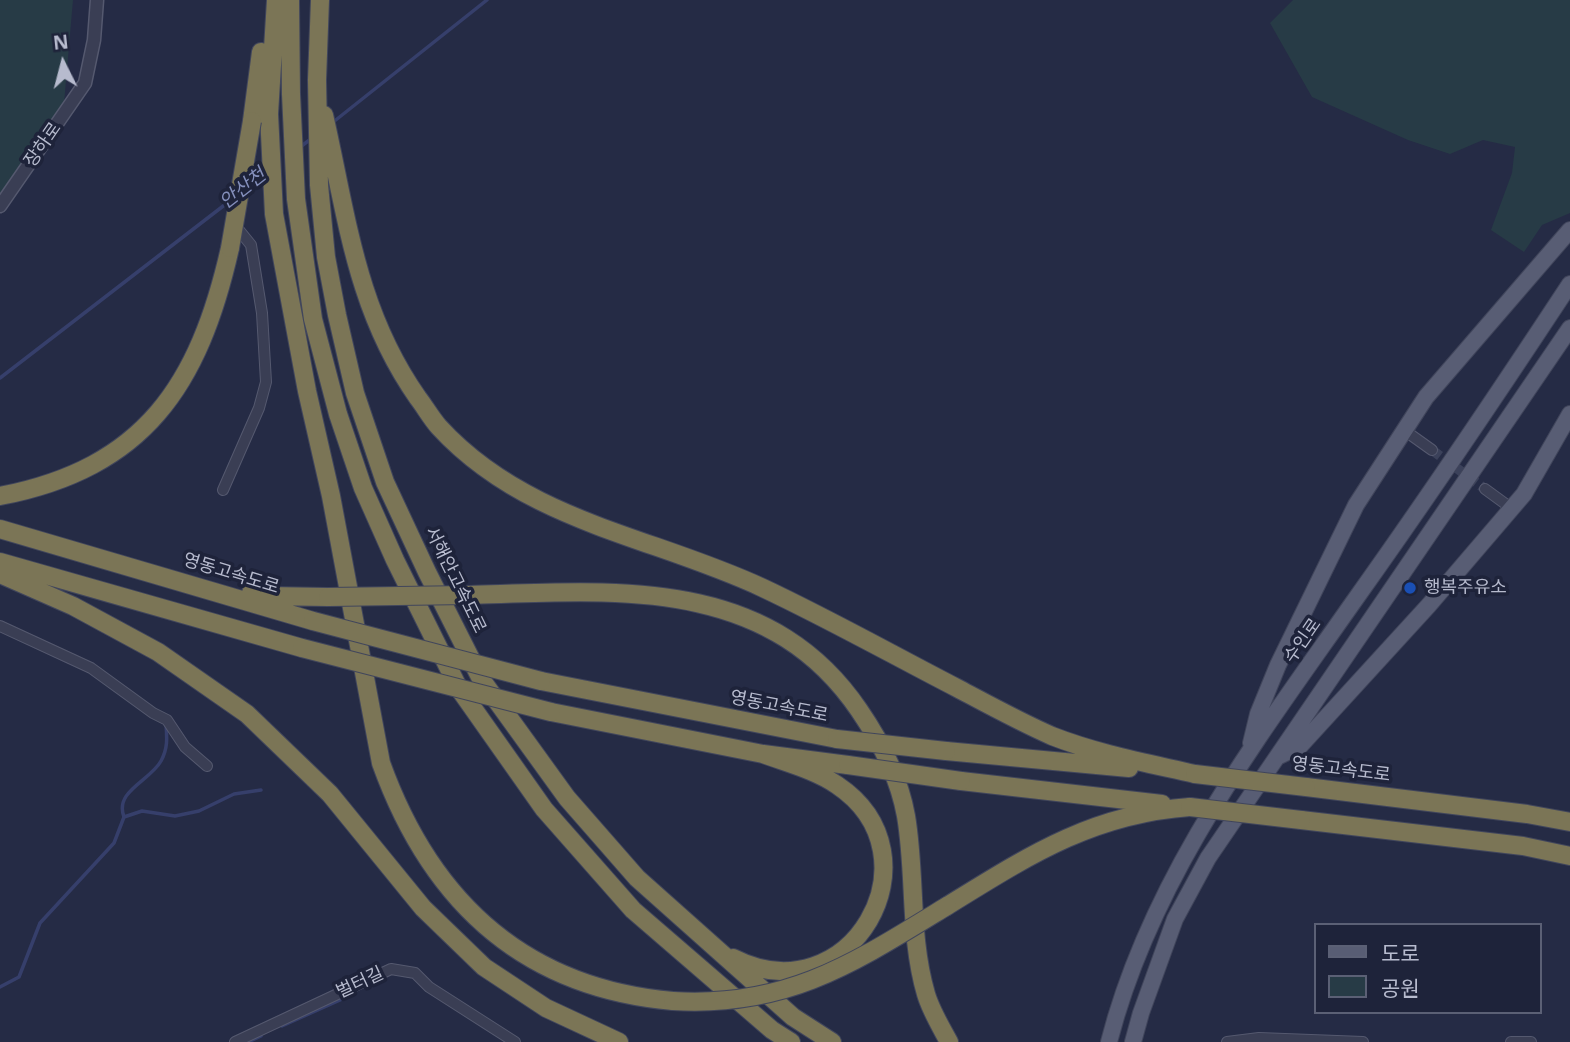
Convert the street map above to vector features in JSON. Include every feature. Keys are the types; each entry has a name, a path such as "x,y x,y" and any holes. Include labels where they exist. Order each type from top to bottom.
{"highway":[{"path":"0,496 48,485 72,475 126,444 151,422 188,372 202,343 221,287 230,248 269,0"},
{"path":"276,0 269,114 274,214 381,763 400,811 426,854 457,896 497,937 540,965 586,985 630,997 709,1002 744,1000 799,986 862,957 1060,839 1122,817 1167,808 1190,807"},
{"path":"290,0 296,200 313,319 338,414 363,488 406,583 458,687 544,809 633,910 772,1030 791,1042"},
{"name":"서해안고속도로","path":"320,0 317,80 319,185 326,257 355,393 385,482 481,679 567,798 637,878 793,1017 832,1042"},
{"path":"317,80 358,272 371,314 390,354 437,425 467,454 503,481 583,522 761,587 1055,737 1114,755 1195,774"},
{"name":"영동고속도로","path":"0,528 313,621 541,681 837,739 1195,774 1527,814 1570,822"},
{"path":"0,562 302,648 551,712 762,754 1522,846 1570,856"},
{"path":"0,573 73,606 158,652 247,714 330,794 423,908 484,967 546,1008 618,1042"},
{"path":"191,583 267,596 604,593 653,595 691,600 721,608 780,633 826,668 846,691 875,735 899,788 909,841 916,938 922,977 927,998 949,1042"},
{"path":"717,949 766,970 790,971 819,965 842,951 864,930 881,895 882,856 875,830 865,811 848,793 826,778 762,754"}],"main road":[{"path":"1250,751 1258,714 1278,665 1356,505 1426,397 1570,230"},
{"name":"수인로","path":"1110,1042 1119,1005 1137,956 1189,849 1250,751 1473,432 1570,284"},
{"path":"1133,1042 1140,1013 1175,919 1208,858 1570,328"},
{"path":"1276,757 1300,746 1429,605 1524,494 1570,414"}],"street":[{"name":"장하로","path":"0,206 85,83 94,40 97,0"},
{"path":"223,490 259,408 266,382 262,313 251,245 232,221"},
{"path":"1404,430 1432,450"},
{"path":"1485,489 1511,509"},
{"path":"0,626 91,668 153,713 167,720 185,747 207,766"},
{"name":"벌터길","path":"235,1042 391,969 415,973 429,987 515,1042"},
{"path":"1227,1042 1259,1038 1363,1042"},
{"path":"1511,1042 1531,1042"}],"green space":[{"path":"0,0 73,0 63,115 0,210"},
{"path":"1293,0 1570,0 1570,213 1542,225 1524,252 1491,230 1512,173 1515,147 1483,140 1450,154 1408,140 1312,97 1270,23"}],"waterway":[{"name":"안산천","path":"332,123 487,0"},
{"name":"안산천","path":"299,148 312,138"},
{"name":"안산천","path":"246,189 265,174"},
{"name":"안산천","path":"0,378 231,200"},
{"path":"124,817 122,808 128,793 161,761 166,743 166,724"},
{"path":"0,987 19,977 40,923 114,843 124,817 142,811 175,816 199,811 234,794 261,790"},
{"path":"282,1026 349,996"},
{"path":"248,1042 261,1036"}],"tunnel":[{"path":"1432,450 1485,489"}],"place":[{"name":"행복주유소","path":"1410,588"}]}
